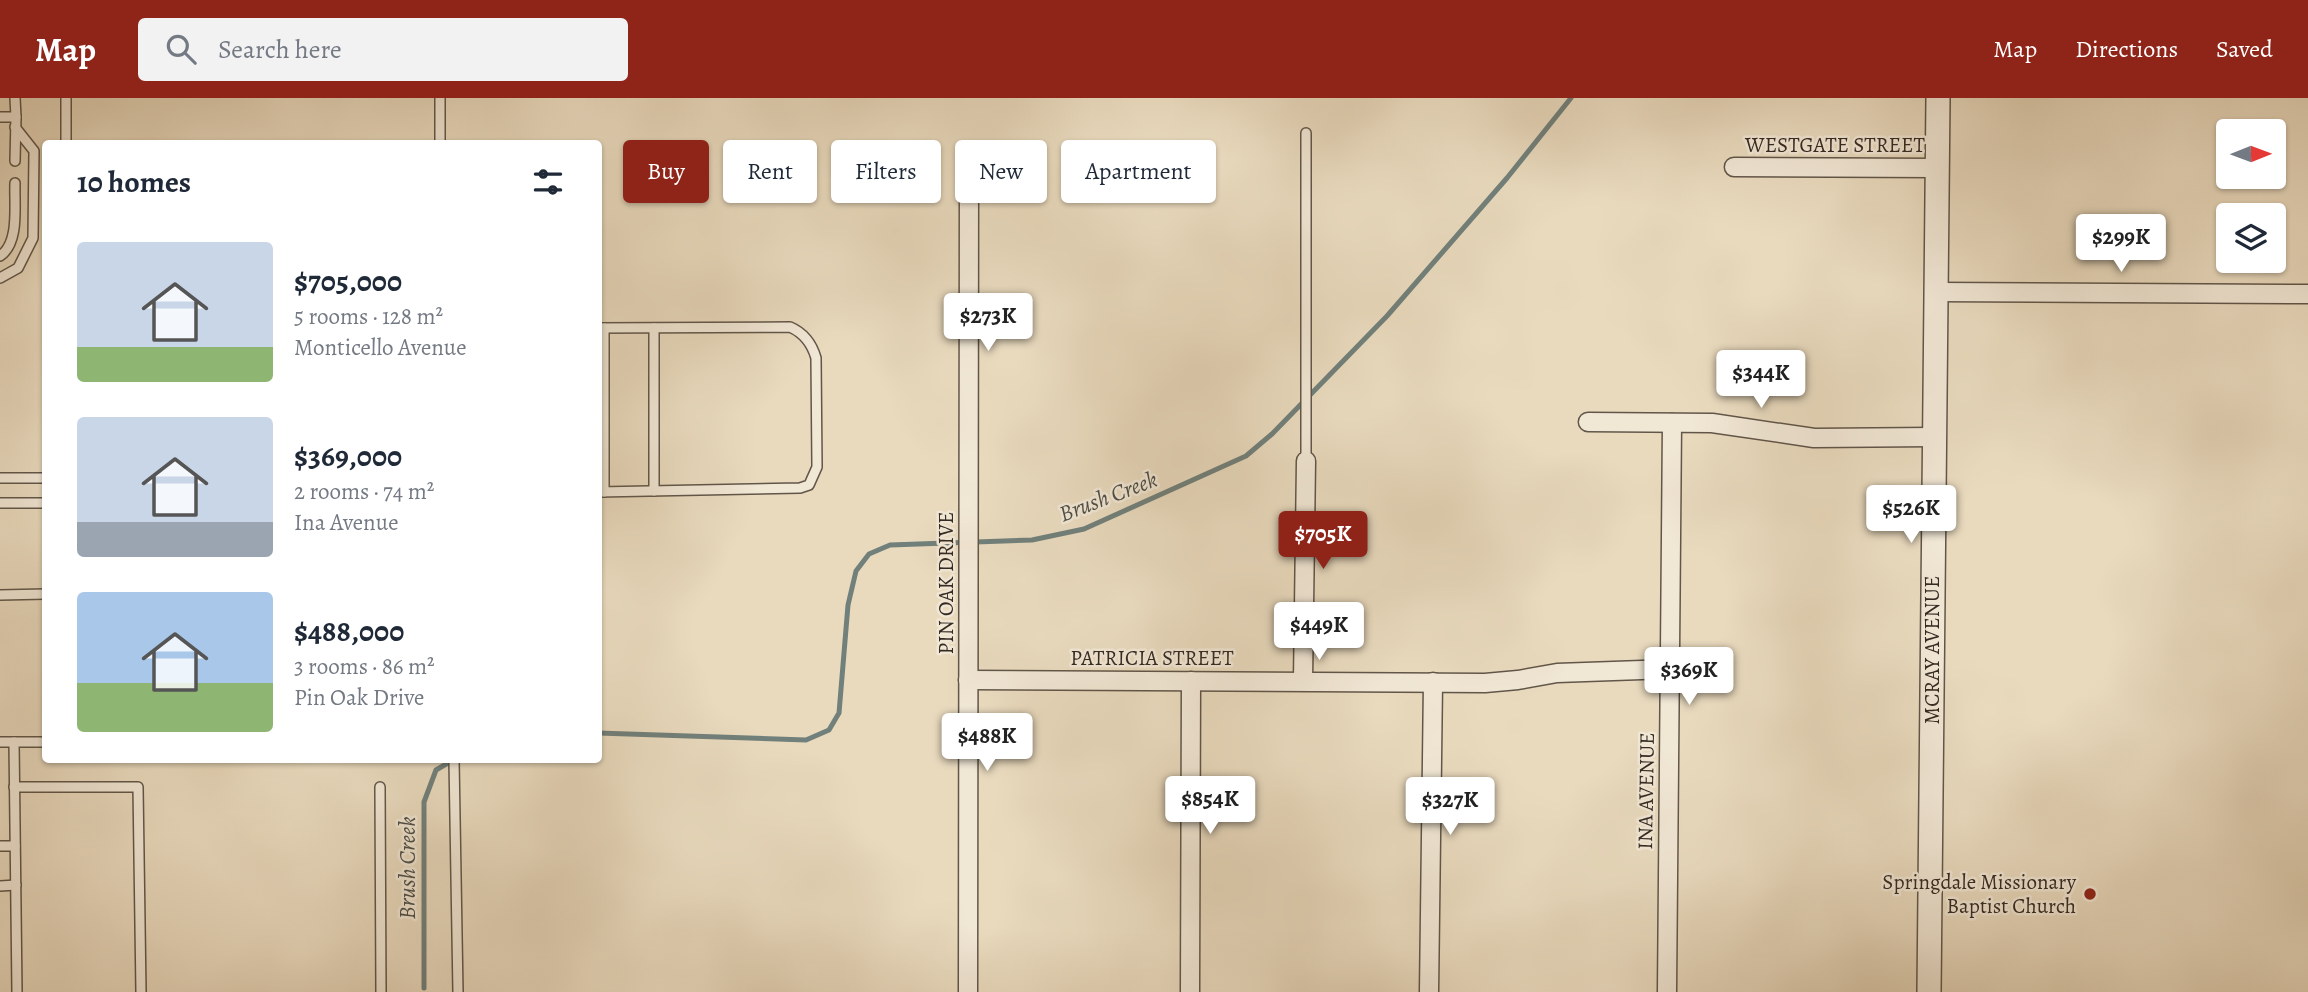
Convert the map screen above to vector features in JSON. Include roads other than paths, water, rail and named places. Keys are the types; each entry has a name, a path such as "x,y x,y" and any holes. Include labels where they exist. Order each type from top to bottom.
{"street":[{"name":"MCRAY AVENUE","path":"1929,992 1938,98"},
{"name":"WESTGATE STREET","path":"1734,167 1936,168"},
{"name":"PIN OAK DRIVE","path":"968,992 970,203"},
{"path":"1934,292 2308,294"},
{"path":"1588,422 1672,422 1743,426 1814,438 1933,437"},
{"name":"INA AVENUE","path":"1667,992 1672,422"},
{"path":"1303,681 1306,461"},
{"name":"PATRICIA STREET","path":"968,680 1485,683 1557,673 1670,669"},
{"path":"1190,992 1191,681"},
{"path":"1429,992 1433,682"}],"lane":[{"path":"15,98 15,161"},
{"path":"66,98 66,140"},
{"path":"440,98 440,140"},
{"path":"0,117 15,122 34,151 33,238 18,268 0,278"},
{"path":"1306,133 1306,461"},
{"path":"0,256 8,252 13,235 15,183"},
{"path":"602,328 790,327 798,330 813,347 816,358 817,467 809,485 800,488 602,492"},
{"path":"654,328 654,491"},
{"path":"0,478 42,478"},
{"path":"0,503 42,503"},
{"path":"0,595 42,594"},
{"path":"0,743 42,741"},
{"path":"14,743 17,992"},
{"path":"454,763 458,992"},
{"path":"14,787 138,787 142,991"},
{"path":"380,787 381,992"},
{"path":"0,846 15,846"},
{"path":"0,886 16,886"}],"waterway":[{"name":"Brush Creek","path":"602,733 806,740 829,730 839,713 848,605 856,571 869,554 890,545 1032,540 1084,529 1246,456 1272,434 1387,316 1507,178 1571,98"},
{"name":"Brush Creek","path":"424,988 424,802 436,770 448,763"}],"place":[{"name":"Springdale Missionary Baptist Church","path":"2090,894"}]}
